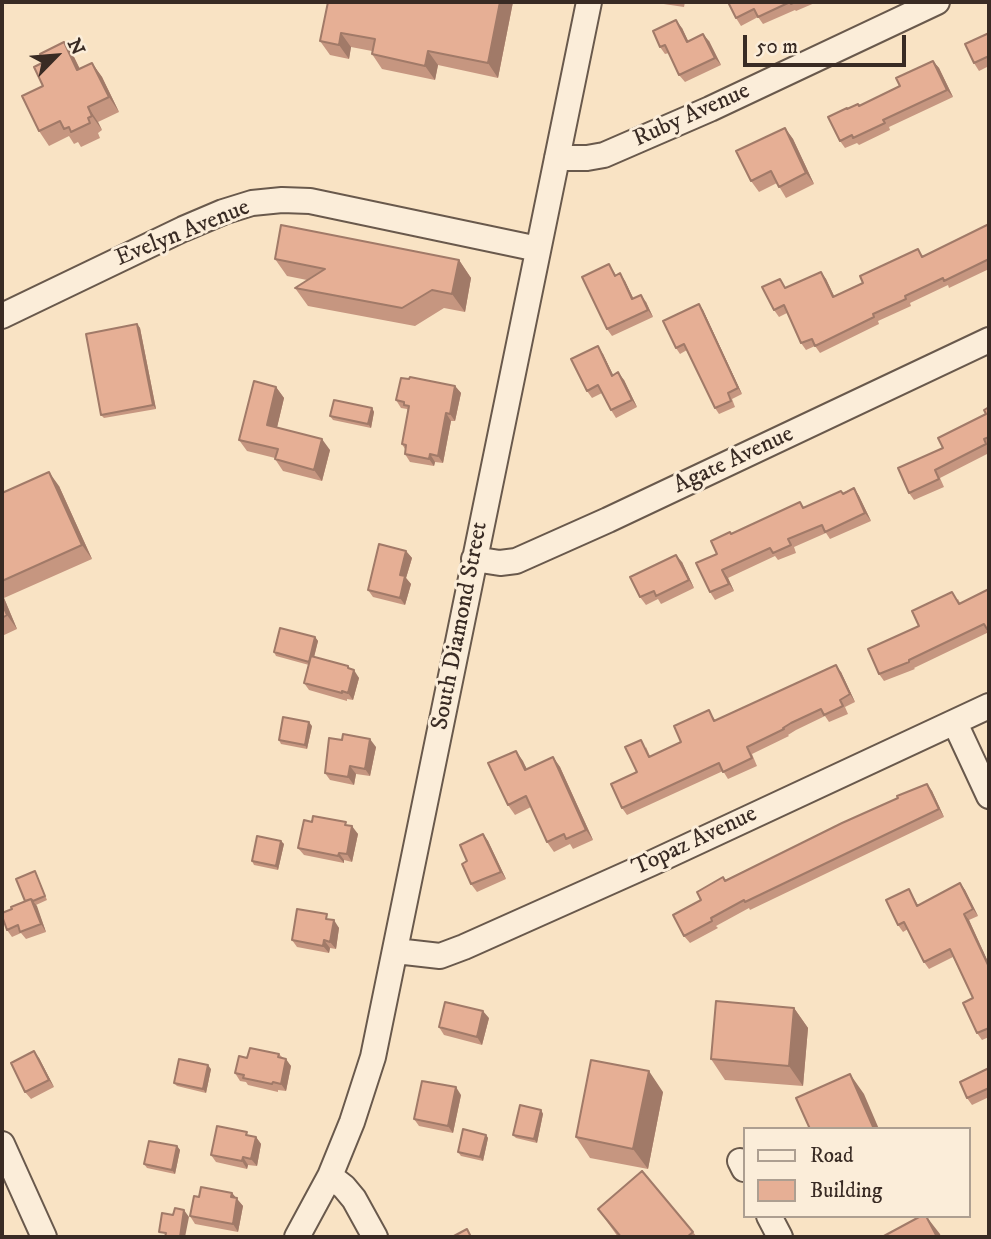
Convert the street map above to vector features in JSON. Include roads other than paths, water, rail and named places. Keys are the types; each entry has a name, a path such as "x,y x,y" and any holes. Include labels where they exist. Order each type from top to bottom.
{"street":[{"name":"South Diamond Street","path":"297,1237 330,1176 352,1122 373,1057 589,2"},
{"name":"Ruby Avenue","path":"557,158 604,155 710,109 937,2"},
{"name":"Evelyn Avenue","path":"2,316 183,229 252,203 310,201 538,249"},
{"name":"Agate Avenue","path":"474,559 516,561 989,340"},
{"name":"Topaz Avenue","path":"396,951 440,956 464,947 989,706"},
{"path":"955,723 989,796"},
{"path":"2,1144 44,1237"},
{"path":"330,1176 355,1199 375,1237"},
{"path":"770,1218 780,1237"}]}
